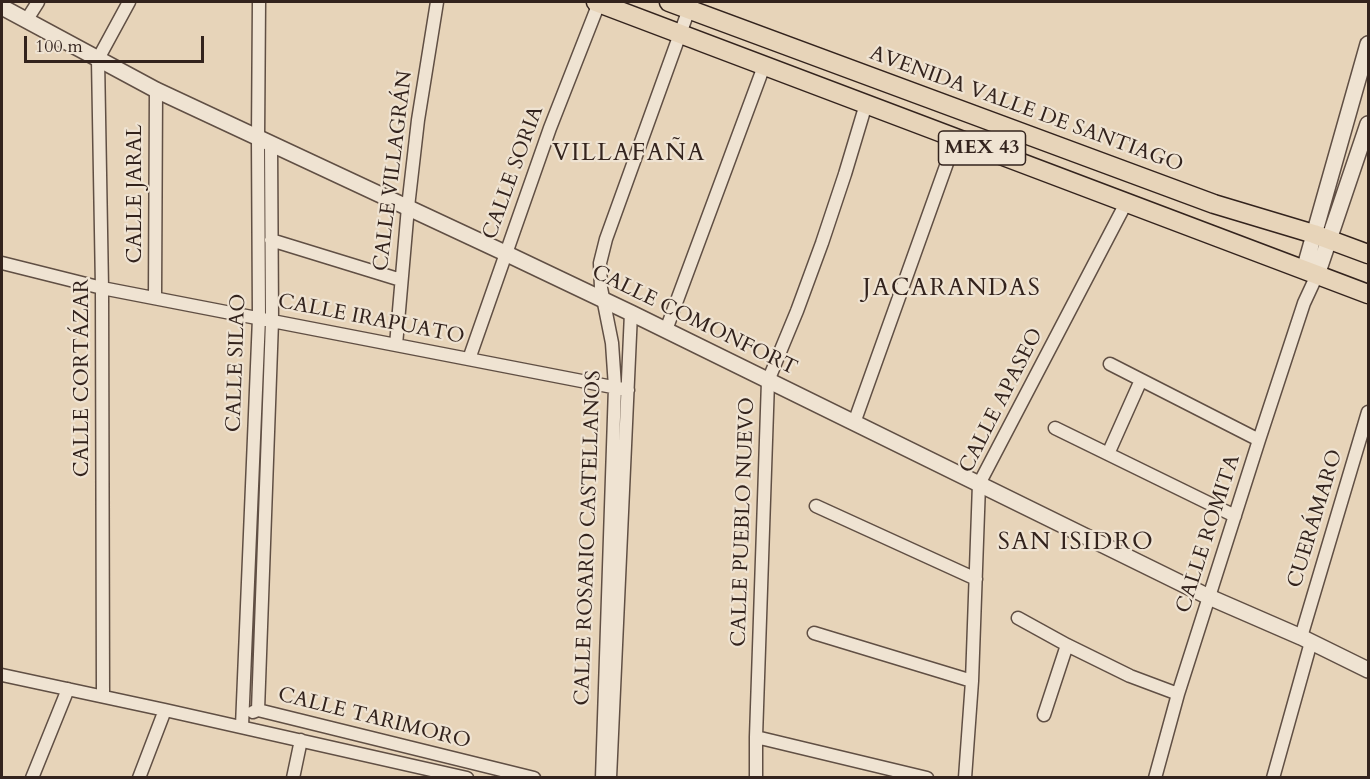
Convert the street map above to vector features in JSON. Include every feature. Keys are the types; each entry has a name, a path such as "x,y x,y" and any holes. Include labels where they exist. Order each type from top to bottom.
{"main road":[{"name":"MEX 43","path":"598,2 1368,294"},
{"name":"AVENIDA VALLE DE SANTIAGO","path":"669,2 1215,204 1322,236 1368,254"}],"street":[{"path":"26,21 38,2"},
{"path":"98,59 129,2"},
{"name":"CALLE SILAO","path":"258,711 272,321 271,240 259,2"},
{"name":"CALLE VILLAGRÁN","path":"396,345 418,120 438,2"},
{"name":"CALLE SORIA","path":"469,359 550,128 598,2"},
{"name":"CALLE COMONFORT","path":"2,7 156,90 604,300 1209,597 1306,639 1368,670"},
{"name":"CALLE ROSARIO CASTELLANOS","path":"610,777 621,389 600,275 602,251 689,9"},
{"path":"1311,273 1368,44"},
{"name":"CALLE CORTÁZAR","path":"98,59 102,288 103,696"},
{"path":"666,330 764,66"},
{"name":"CALLE JARAL","path":"155,298 156,90"},
{"name":"CALLE PUEBLO NUEVO","path":"756,777 768,381 822,243 866,104"},
{"path":"1322,236 1368,124"},
{"path":"854,423 956,138"},
{"name":"CALLE SILAO","path":"242,726 265,141"},
{"name":"CALLE APASEO","path":"965,777 972,681 979,484 1126,203"},
{"path":"271,240 401,280"},
{"name":"CALLE IRAPUATO","path":"2,263 102,288 621,389"},
{"name":"CALLE ROMITA","path":"1155,777 1178,694 1304,303 1311,273"},
{"name":"CALLE ROSARIO CASTELLANOS","path":"602,777 621,389 631,313"},
{"path":"1110,364 1259,440"},
{"path":"1108,454 1142,380"},
{"name":"CUERÁMARO","path":"1273,777 1306,639 1368,412"},
{"path":"1055,428 1234,516"},
{"path":"816,506 976,579"},
{"path":"1018,618 1130,676 1178,694"},
{"path":"814,633 972,681"},
{"path":"1044,715 1067,645"},
{"path":"2,675 242,726 418,772 467,777"},
{"path":"32,777 68,689"},
{"path":"139,777 165,710"},
{"name":"CALLE TARIMORO","path":"242,726 246,717 253,711 258,711 494,773 534,777"},
{"path":"756,737 927,777"},
{"path":"293,777 301,740"}],"district":[{"name":"VILLAFAÑA","path":"629,154"},
{"name":"JACARANDAS","path":"952,289"},
{"name":"SAN ISIDRO","path":"1076,543"}]}
